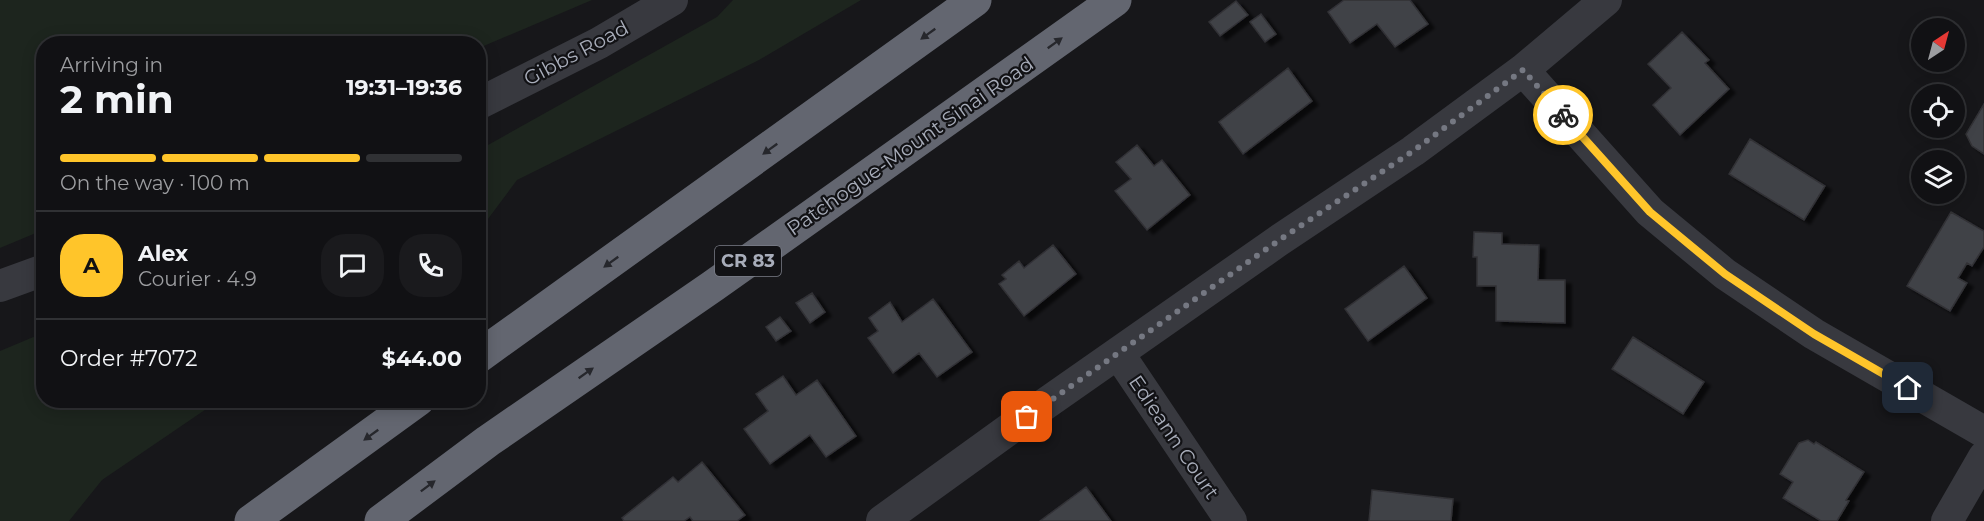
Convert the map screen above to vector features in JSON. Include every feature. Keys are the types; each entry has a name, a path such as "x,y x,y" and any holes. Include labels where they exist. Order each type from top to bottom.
{"highway":[{"path":"486,351 975,0"},
{"name":"Patchogue-Mount Sinai Road","path":"381,521 488,441 713,286 1115,0"},
{"path":"251,521 407,408"}],"street":[{"name":"Gibbs Road","path":"486,100 599,43 672,0"},
{"path":"882,521 1278,241 1413,151 1523,70 1605,0"},
{"path":"1523,70 1650,212 1725,274 1814,334 1984,432"},
{"path":"0,286 36,273"},
{"name":"Edieann Court","path":"1118,353 1231,521"},
{"path":"1947,521 1984,457"}],"shaded area":[{"path":"0,0 592,0 486,45 486,36 36,36 36,233 0,248"},
{"path":"733,0 861,0 759,60 517,180 486,222 486,146 717,17"},
{"path":"36,336 36,408 208,408 102,480 69,521 0,521 0,351"}],"building":[{"path":"1344,0 1410,0 1428,24 1395,47 1377,24 1350,43 1328,12"},
{"path":"1236,1 1248,15 1220,36 1209,22"},
{"path":"1261,14 1276,34 1265,42 1250,22"},
{"path":"1682,32 1709,60 1705,63 1729,89 1680,135 1653,105 1671,88 1648,64"},
{"path":"1288,68 1312,101 1243,154 1219,122"},
{"path":"1984,104 1984,154 1972,146 1966,134"},
{"path":"1750,139 1825,186 1804,220 1729,174"},
{"path":"1137,145 1154,166 1162,160 1190,195 1147,230 1115,191 1131,179 1116,162"},
{"path":"1951,212 1984,231 1984,247 1972,266 1967,263 1958,278 1967,283 1950,311 1907,286"},
{"path":"1474,232 1502,233 1502,244 1539,245 1538,280 1565,280 1565,323 1496,321 1496,286 1477,286 1477,257 1473,257"},
{"path":"1053,245 1076,274 1024,316 999,284 1006,279 1002,275 1019,261 1024,268"},
{"path":"1404,266 1427,298 1368,341 1345,309"},
{"path":"812,293 825,312 810,323 796,303"},
{"path":"933,299 972,352 937,377 919,353 893,373 868,338 878,331 869,318 890,302 902,322"},
{"path":"780,317 791,331 776,341 766,327"},
{"path":"1633,337 1704,382 1683,414 1612,369"},
{"path":"783,376 796,395 817,380 856,436 826,457 810,435 770,464 744,429 768,411 756,394"},
{"path":"1808,440 1814,444 1816,442 1864,472 1846,500 1849,501 1837,521 1821,521 1783,498 1793,482 1780,474 1799,443"},
{"path":"702,462 745,515 737,521 693,521 690,517 684,521 624,521 622,518 673,477 678,482"},
{"path":"1086,487 1111,521 1040,521"},
{"path":"1372,490 1453,499 1451,521 1369,521"}],"way so far":[{"path":"1027,417 1278,241 1413,151 1523,70 1563,115"}],"route":[{"path":"1563,115 1650,212 1725,274 1814,334 1908,388"}]}
